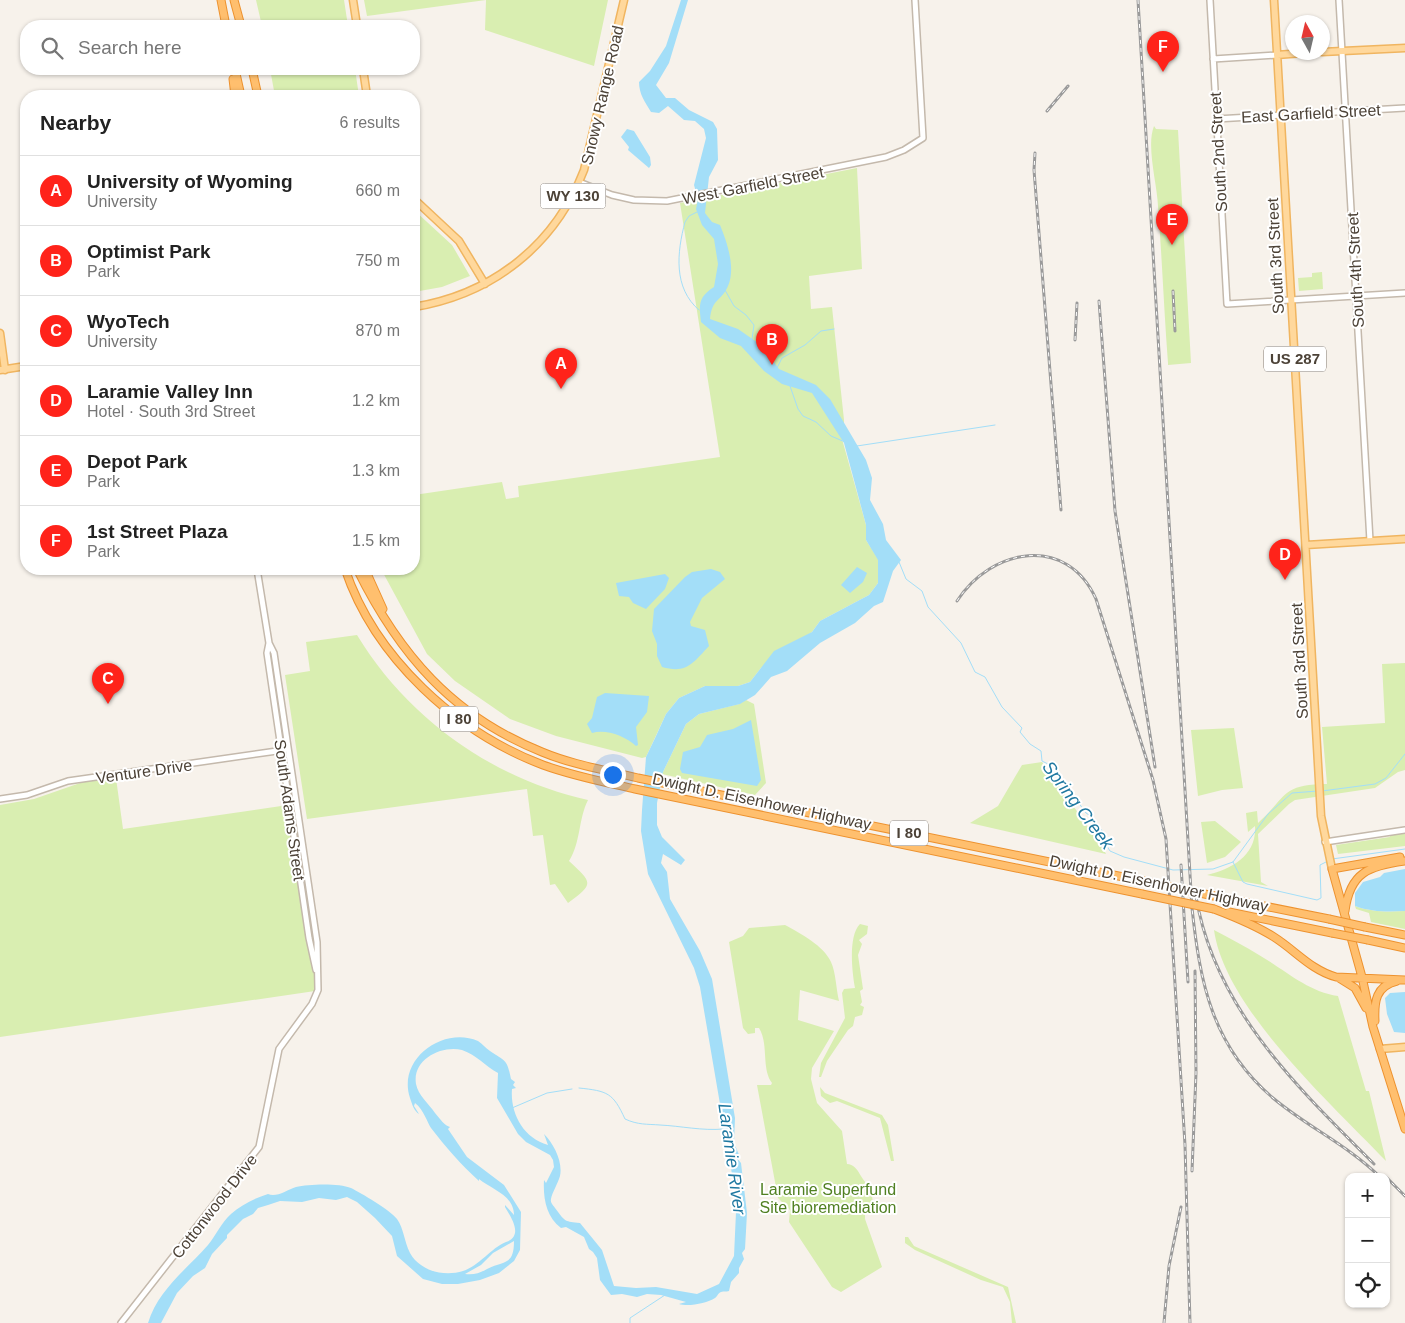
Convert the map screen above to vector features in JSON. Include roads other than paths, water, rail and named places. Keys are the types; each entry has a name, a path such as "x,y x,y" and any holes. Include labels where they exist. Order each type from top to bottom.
{"highway":[{"path":"221,0 225,20"},
{"path":"234,0 239,20"},
{"path":"233,75 235,90"},
{"path":"235,75 239,90"},
{"path":"251,75 252,90"},
{"path":"252,75 256,90"},
{"name":"Dwight D. Eisenhower Highway","path":"346,575 372,625 388,648 430,694 455,716 483,735 542,764 576,776 1405,948"},
{"name":"Dwight D. Eisenhower Highway","path":"360,575 391,631 423,670 446,693 500,732 542,752 572,762 638,778 1405,936"},
{"path":"368,575 387,618 402,640 446,693"},
{"path":"1330,863 1405,856"},
{"path":"1330,863 1405,861"},
{"path":"1344,914 1347,896 1360,875 1373,868 1396,862"},
{"name":"South 3rd Street","path":"1330,863 1362,977 1375,1033 1405,1129"},
{"path":"1214,909 1253,925 1276,939 1318,971 1336,977 1355,988 1372,1020"},
{"path":"1336,977 1405,980"},
{"path":"1375,1033 1377,995 1387,984 1405,980"}],"main road":[{"path":"353,0 356,20"},
{"name":"Snowy Range Road","path":"420,306 452,298 485,284 518,263 543,240 565,209 580,182 590,151 624,0"},
{"name":"South 3rd Street","path":"1274,0 1320,799 1325,842 1330,863"},
{"path":"1330,52 1405,48"},
{"path":"1277,55 1285,54"},
{"path":"364,75 366,90"},
{"path":"420,205 459,241 485,284"},
{"path":"0,333 3,370 20,367"},
{"path":"1306,545 1405,539"},
{"path":"1380,1049 1405,1047"}],"street":[{"name":"West Garfield Street","path":"580,182 612,195 634,200 661,202 886,157 904,150 923,138 915,0"},
{"name":"South 2nd Street","path":"1210,0 1227,304 1291,300"},
{"name":"South 4th Street","path":"1339,0 1370,541"},
{"path":"1213,58 1277,55"},
{"name":"East Garfield Street","path":"1216,119 1405,108"},
{"path":"1291,300 1405,293"},
{"name":"South Adams Street","path":"258,575 269,643 274,653 317,942 318,976 316,997"},
{"name":"South Adams Street","path":"269,643 267,653 281,750 309,938 318,976"},
{"name":"Venture Drive","path":"0,799 27,795 68,781 289,749"},
{"path":"1325,842 1405,830"},
{"name":"Cottonwood Drive","path":"121,1323 259,1147 279,1049 316,997"}],"water":[{"name":"Laramie River","path":"681,0 688,0 669,63 656,85 666,98 675,98 689,110 713,122 717,129 718,160 709,177 705,213 712,222 720,225 728,247 731,271 728,286 713,307 710,319 738,329 761,345 779,369 816,385 830,399 866,460 872,478 870,500 883,524 886,540 901,560 893,571 883,602 874,606 855,623 820,643 787,671 771,677 755,695 740,704 699,714 686,724 663,772 657,803 657,825 662,837 685,860 681,865 663,854 661,863 667,872 670,899 700,951 712,979 735,1118 734,1143 740,1157 736,1157 741,1163 747,1213 745,1249 742,1253 744,1259 739,1268 739,1273 731,1282 729,1291 721,1292 712,1300 698,1304 679,1304 686,1302 661,1295 647,1294 637,1297 622,1294 611,1295 600,1280 597,1258 589,1249 584,1237 566,1227 561,1228 549,1213 544,1194 544,1180 546,1183 554,1167 553,1160 550,1155 526,1142 518,1134 497,1098 498,1073 467,1052 454,1049 438,1052 424,1061 416,1075 417,1088 421,1096 441,1120 450,1127 448,1129 467,1157 504,1185 521,1212 520,1250 514,1261 499,1273 480,1280 458,1284 442,1284 423,1279 397,1256 392,1236 357,1202 347,1197 336,1200 319,1198 302,1202 280,1201 258,1208 253,1214 243,1219 212,1254 205,1268 193,1276 177,1293 161,1323 148,1323 158,1300 208,1245 231,1214 258,1198 268,1194 278,1194 296,1187 316,1185 346,1186 368,1198 397,1219 414,1259 426,1268 441,1273 456,1273 469,1269 495,1248 511,1239 515,1231 505,1207 505,1205 514,1215 510,1202 501,1193 479,1179 479,1181 466,1168 431,1128 423,1112 415,1103 414,1106 419,1114 416,1111 410,1098 408,1084 410,1071 417,1059 426,1049 438,1042 451,1038 478,1041 507,1064 511,1079 515,1082 513,1085 516,1088 512,1089 513,1107 520,1123 532,1137 548,1145 544,1134 559,1159 561,1171 551,1200 552,1203 566,1220 580,1223 602,1250 614,1286 656,1287 697,1294 719,1284 734,1256 736,1212 734,1186 700,987 694,968 648,874 641,831 646,757 666,714 679,698 705,686 738,686 750,682 774,651 812,632 820,621 869,595 878,583 878,560 866,540 866,525 844,443 812,393 782,384 764,371 741,346 720,338 701,322 702,298 714,287 718,264 714,239 702,225 696,209 698,199 694,185 706,138 704,129 695,121 684,120 668,106 659,113 651,112 639,86 639,82 650,71 666,46","holes":["514,1241 514,1249 507,1261 479,1273 465,1274 481,1265 493,1253"]},
{"path":"627,129 634,131 650,157 651,165 649,168 628,150 629,147 621,137"},
{"path":"857,567 867,573 863,582 850,593 841,585"},
{"path":"711,569 720,572 725,579 702,598 690,622 691,626 705,630 709,646 689,666 678,669 662,667 657,656 657,644 652,631 654,609 692,572"},
{"path":"665,574 669,578 665,589 646,609 633,603 629,597 619,596 616,583"},
{"path":"605,693 649,696 647,712 636,727 638,745 636,746 615,734 592,733 587,724 592,718 597,697"},
{"path":"751,720 761,780 757,786 682,773 680,769 683,752 700,747 707,735 733,729"},
{"path":"1405,869 1405,911 1380,911 1355,906 1355,893 1363,882 1380,877 1384,873"},
{"path":"1405,992 1405,1033 1394,1032 1387,1014 1385,998 1390,993"}],"waterway":[{"path":"699,211 689,216 685,222 679,257 679,269 685,291 699,310"},
{"path":"725,290 734,306 746,315 754,325 752,339"},
{"path":"777,368 782,358 805,345 821,331 834,329"},
{"path":"790,386 798,409 803,416 816,422 831,436 845,442"},
{"path":"857,446 995,425"},
{"name":"Spring Creek","path":"899,562 906,579 922,591 928,607 961,643 975,672 985,677 1002,707 1022,728 1020,732 1030,744 1041,751 1042,761 1052,766 1086,813 1092,817 1105,835 1103,840 1110,851 1124,857 1173,870 1213,869 1233,862 1268,814 1292,793 1318,791"},
{"name":"Spring Creek","path":"1322,791 1375,784 1386,778 1405,754"},
{"path":"1332,859 1405,849"},
{"path":"1233,862 1243,882 1247,884 1317,900 1321,898 1320,865 1328,861"},
{"name":"Laramie River","path":"579,1088 597,1090 608,1095 617,1104 625,1119 634,1122 700,1129 724,1129"},
{"path":"512,1108 547,1093 572,1089"},
{"path":"630,1323 630,1318 665,1295"}],"railway":[{"path":"1138,0 1192,908 1199,962 1213,1012 1223,1035 1236,1057 1252,1078 1286,1108 1355,1156 1376,1173"},
{"path":"1047,111 1068,86"},
{"path":"1035,153 1034,170 1061,510"},
{"path":"1173,291 1175,331"},
{"path":"1099,301 1115,511 1155,767"},
{"path":"1075,340 1077,303"},
{"path":"957,601 972,583 989,569 1008,560 1028,556 1048,557 1067,564 1083,578 1096,599 1153,780 1166,839 1185,1145 1190,1323"},
{"path":"1181,865 1188,982"},
{"path":"1196,896 1206,937 1221,974 1240,1010 1263,1044 1289,1075 1374,1164"},
{"path":"1192,1171 1196,1073 1195,971"},
{"path":"1390,1181 1405,1196"},
{"path":"1164,1323 1169,1266 1181,1207"}],"place":[{"name":"1st Street Plaza","path":"1163,72"},
{"name":"Depot Park","path":"1172,245"},
{"name":"Optimist Park","path":"772,365"},
{"name":"University of Wyoming","path":"561,389"},
{"name":"Laramie Valley Inn","path":"1285,580"},
{"name":"WyoTech","path":"108,704"}],"park label":[{"name":"Laramie Superfund Site bioremediation","path":"828,1198"}]}
